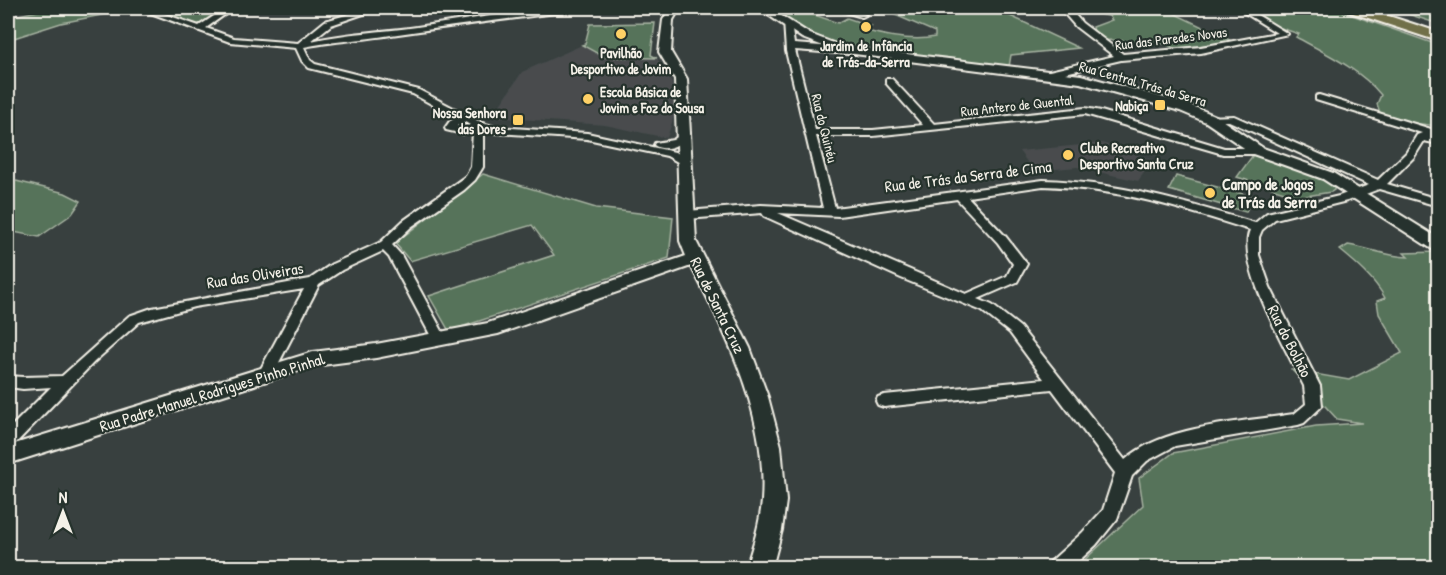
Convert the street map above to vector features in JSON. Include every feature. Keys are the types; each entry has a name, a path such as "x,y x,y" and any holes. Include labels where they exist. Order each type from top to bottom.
{"highway":[{"path":"1352,8 1438,37"},
{"path":"1372,8 1438,30"}],"main road":[{"name":"Rua de Santa Cruz","path":"675,8 668,20 666,52 681,79 688,242 722,306 747,363 763,421 774,474 769,534 759,567"},
{"name":"Rua Central Trás da Serra","path":"769,9 819,46 1081,79 1185,108 1211,119"},
{"path":"1211,119 1257,151 1328,177 1438,245"},
{"name":"Rua Padre Manuel Rodrigues Pinho Pinhal","path":"8,455 313,359 440,340 491,329 695,259"}],"street":[{"path":"8,12 14,8"},
{"path":"141,8 233,40 299,46 336,38 369,36 507,16 583,8"},
{"path":"201,28 230,8"},
{"path":"299,46 328,23 377,8"},
{"path":"836,8 862,15"},
{"path":"1059,8 1066,10 1079,25 1121,57"},
{"name":"Rua das Paredes Novas","path":"1048,74 1121,57 1201,50 1284,34 1241,8"},
{"name":"Rua do Quinéu","path":"787,23 790,51 811,133 826,212"},
{"path":"299,46 306,61 312,66 409,89 482,126 502,130 587,136 660,148 677,157 684,149 676,143 660,148"},
{"path":"790,51 791,48 797,46 819,46"},
{"path":"889,81 932,128"},
{"path":"1319,98 1430,132 1438,141"},
{"name":"Rua Antero de Quental","path":"811,133 873,133 1084,111 1098,113 1223,151 1257,151"},
{"path":"465,118 454,123 450,128 463,131 482,126"},
{"name":"Rua Central Trás da Serra","path":"1211,119 1230,118 1379,185 1438,203"},
{"name":"Rua das Oliveiras","path":"8,440 89,358 134,320 194,303 314,283 337,267 385,245 407,224 471,178 477,167 482,126"},
{"path":"1257,228 1271,216 1343,199 1379,185 1430,132"},
{"name":"Rua de Trás da Serra de Cima","path":"687,215 761,209 826,212 1043,183 1091,184 1136,192 1257,228"},
{"path":"959,194 1002,240 1020,264 1012,279 967,299"},
{"path":"761,209 813,234 987,308 1015,330 1124,472 1111,514 1089,539 1057,567"},
{"path":"813,234 826,212"},
{"name":"Rua do Bolhão","path":"1124,472 1141,456 1172,440 1298,419 1314,406 1312,386 1263,287 1252,255 1257,228"},
{"path":"385,245 395,255 440,340"},
{"path":"266,374 314,283"},
{"path":"8,381 23,383 66,381"},
{"path":"884,401 1055,383"}],"shaded area":[{"name":"Escola Básica de Jovim e Foz do Sousa","path":"582,45 604,57 657,58 672,83 674,116 667,138 605,125 492,117 522,72"},
{"path":"1102,143 1153,160 1138,181 1077,167 1034,171 1019,151"}],"green space":[{"path":"53,8 137,8 61,23 8,40 8,17"},
{"path":"137,8 228,8 192,30"},
{"path":"879,8 993,8 1079,48 1011,55 1009,67 823,41 779,14 800,10 838,23 847,18 871,26 863,30 899,38 935,37 935,32"},
{"path":"1066,8 1163,8 1232,41 1177,49 1159,42 1103,40 1094,32 1093,27 1112,20 1109,16"},
{"path":"1243,8 1332,8 1438,45 1438,126 1413,123 1380,113 1377,104 1381,95 1363,77 1342,62 1296,37 1299,34 1278,27"},
{"path":"1390,8 1438,8 1438,24"},
{"name":"Pavilhão Desportivo de Jovim","path":"655,23 651,55 657,58 604,57 582,45 585,44 590,24"},
{"path":"1253,155 1315,173 1334,184 1334,190 1300,197 1237,177"},
{"path":"483,174 596,208 673,217 669,258 449,331 429,296 554,255 532,225 410,261 395,243"},
{"name":"Campo de Jogos de Trás da Serra","path":"1176,176 1251,196 1246,212 1169,190"},
{"path":"8,179 65,193 81,201 72,214 39,237 8,231"},
{"path":"1348,245 1408,257 1404,253 1438,252 1438,567 1076,568 1143,505 1139,478 1173,453 1316,426 1362,423 1337,419 1292,370 1349,380 1402,353 1379,314 1377,301 1385,298 1381,291 1359,266 1340,250"}],"place":[{"name":"Jardim de Infância de Trás-da-Serra","path":"866,27"},
{"name":"Pavilhão Desportivo de Jovim","path":"621,34"},
{"name":"Escola Básica de Jovim e Foz do Sousa","path":"588,99"},
{"name":"Nabiça","path":"1160,105"},
{"name":"Nossa Senhora das Dores","path":"518,120"},
{"name":"Clube Recreativo Desportivo Santa Cruz","path":"1068,155"},
{"name":"Campo de Jogos de Trás da Serra","path":"1210,193"}]}
